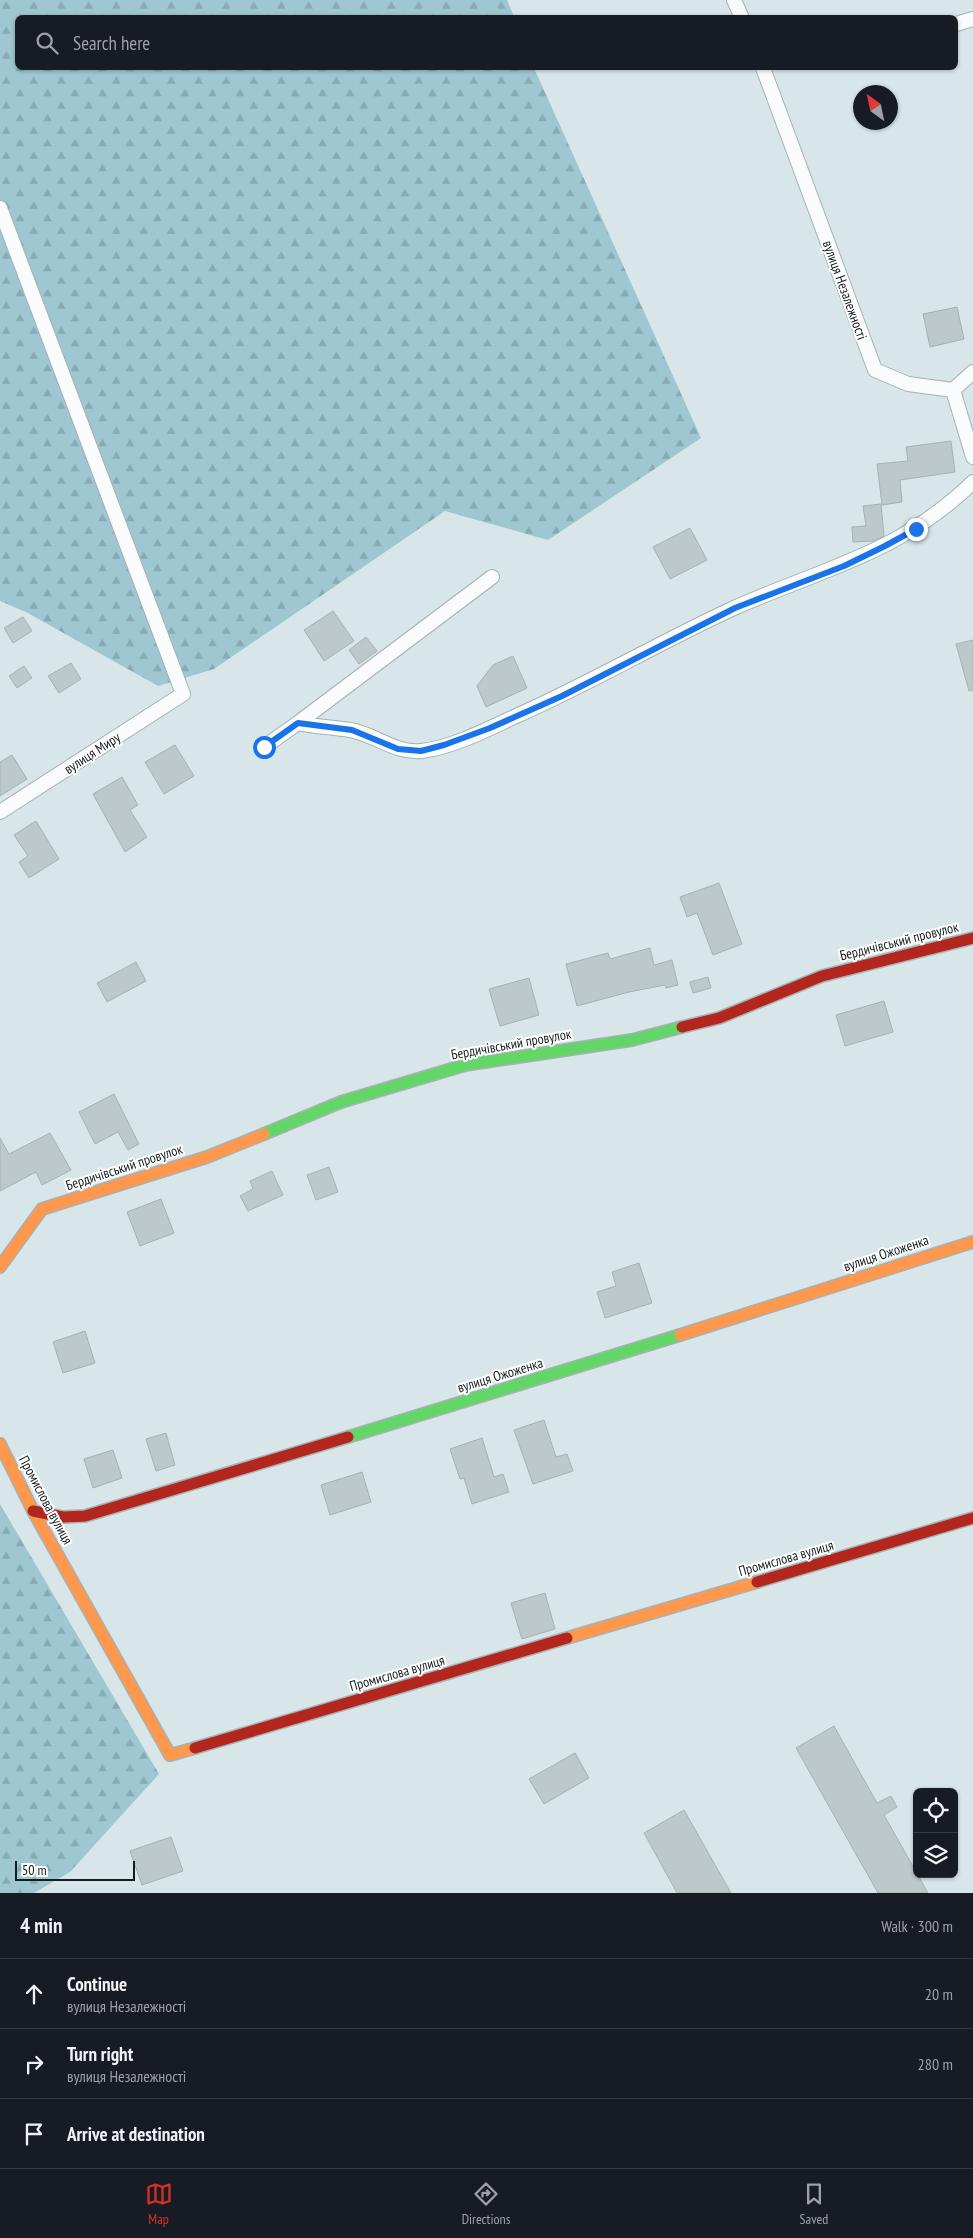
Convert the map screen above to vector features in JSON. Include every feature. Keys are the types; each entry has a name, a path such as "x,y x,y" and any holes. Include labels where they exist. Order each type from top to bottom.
{"street":[{"path":"734,0 741,15"},
{"path":"958,23 973,19"},
{"name":"вулиця Незалежності","path":"768,70 875,370 908,384 953,390"},
{"name":"вулиця Миру","path":"0,208 183,694 0,812"},
{"path":"973,372 953,390 973,457"},
{"path":"298,723 352,730 398,749 421,751 444,745 490,728 562,696 735,608 844,566 885,546 940,512 973,482"},
{"path":"264,747 492,577"},
{"name":"Бердичівський провулок","path":"0,1267 42,1209 207,1157 340,1102 466,1065 632,1040 719,1018 822,976 973,938"},
{"name":"вулиця Ожоженка","path":"33,1511 63,1517 85,1516 557,1374 973,1242"},
{"name":"Промислова вулиця","path":"0,1444 33,1511 170,1755 973,1518"}],"green space":[{"path":"0,0 507,0 513,15 15,15 15,70 535,70 701,438 548,540 445,511 214,669 158,686 26,612 0,601"},
{"path":"0,1504 159,1774 70,1872 34,1893 0,1893"}],"building":[{"path":"957,307 964,339 930,347 923,314"},
{"path":"951,441 955,472 900,480 902,502 882,505 877,464 908,461 906,447"},
{"path":"881,504 884,536 873,541 853,542 852,527 866,526 863,506"},
{"path":"690,528 707,560 670,579 653,547"},
{"path":"333,611 354,641 324,661 304,630"},
{"path":"23,617 32,631 13,643 4,628"},
{"path":"366,637 377,651 359,664 349,650"},
{"path":"973,640 973,690 969,691 956,644"},
{"path":"513,656 527,688 486,707 477,686 493,665"},
{"path":"71,663 81,679 59,693 48,676"},
{"path":"24,666 32,678 17,688 9,676"},
{"path":"175,745 194,776 164,794 145,762"},
{"path":"12,755 27,779 0,796 0,762"},
{"path":"122,777 138,805 130,810 147,837 125,852 93,794"},
{"path":"36,821 59,859 29,878 19,862 28,856 14,835"},
{"path":"719,883 742,944 713,955 697,913 687,917 680,897"},
{"path":"650,948 654,965 672,960 678,985 666,988 665,985 629,992 577,1006 566,964 608,953 610,959"},
{"path":"136,962 146,981 107,1002 97,983"},
{"path":"708,977 711,988 693,993 690,982"},
{"path":"529,978 539,1015 500,1026 489,989"},
{"path":"884,1001 893,1032 845,1046 836,1015"},
{"path":"114,1094 139,1144 128,1150 118,1132 95,1144 79,1112"},
{"path":"50,1133 71,1170 42,1185 36,1172 0,1191 0,1138 9,1154"},
{"path":"329,1167 338,1192 316,1200 307,1175"},
{"path":"272,1171 283,1195 248,1211 240,1196 253,1189 250,1181"},
{"path":"161,1199 174,1233 140,1246 127,1212"},
{"path":"639,1263 652,1303 605,1318 597,1292 616,1286 612,1272"},
{"path":"85,1331 95,1363 63,1373 53,1342"},
{"path":"544,1420 556,1457 567,1454 573,1471 533,1484 514,1430"},
{"path":"166,1433 175,1465 156,1471 146,1439"},
{"path":"482,1438 494,1477 503,1474 509,1492 472,1504 464,1478 460,1479 450,1449"},
{"path":"113,1450 122,1478 93,1488 84,1459"},
{"path":"362,1472 371,1502 330,1515 321,1485"},
{"path":"545,1593 555,1629 522,1639 511,1603"},
{"path":"834,1726 877,1803 891,1796 897,1807 884,1815 913,1866 913,1878 920,1878 928,1893 878,1893 796,1748"},
{"path":"575,1753 589,1778 544,1804 529,1779"},
{"path":"684,1810 731,1893 677,1893 644,1833"},
{"path":"171,1837 183,1871 142,1885 130,1851"}],"traffic: fast":[{"path":"264,1134 341,1102 465,1065 632,1040 682,1027"},
{"path":"348,1437 680,1335"}],"traffic: slow":[{"path":"0,1267 42,1209 207,1157 264,1134"},
{"path":"680,1335 973,1242"},
{"path":"0,1444 33,1511 170,1755 195,1748"},
{"path":"567,1638 757,1582"}],"traffic: jam":[{"path":"682,1027 719,1018 822,976 973,938"},
{"path":"33,1511 63,1517 85,1516 348,1437"},
{"path":"757,1582 973,1518"},
{"path":"195,1748 567,1638"}],"route":[{"path":"264,747 298,723 352,730 398,749 421,751 444,745 490,728 562,696 735,608 844,566 916,529"}]}
